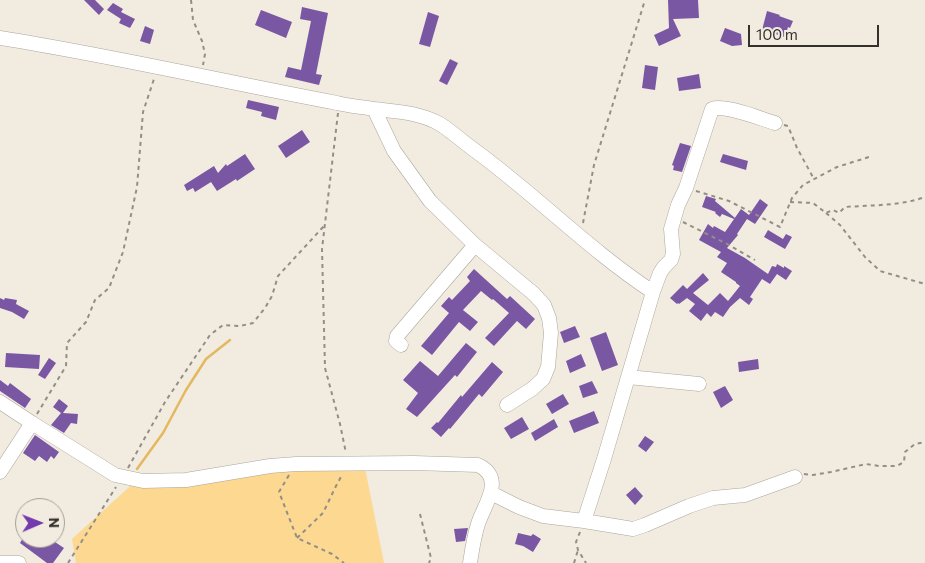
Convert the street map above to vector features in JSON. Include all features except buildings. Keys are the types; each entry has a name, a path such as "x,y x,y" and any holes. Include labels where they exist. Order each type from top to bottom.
{"street":[{"path":"0,38 201,75 339,104 409,112 424,117 440,124 502,170 628,276 653,292"},
{"path":"584,521 653,292 660,273 671,260 673,254 671,229 712,109 719,107 730,109 774,123"},
{"path":"374,109 394,151 430,201 544,305 549,318 551,333 548,367 543,379 532,389 507,405"},
{"path":"400,345 396,341 397,336 475,244"},
{"path":"628,377 699,384"},
{"path":"0,402 115,475 143,481 186,480 270,466 296,464 414,463 478,465 486,469 492,480 491,493 478,525 470,563"},
{"path":"0,472 32,423"},
{"path":"491,493 543,516 634,529 713,498 745,495 795,478"},
{"path":"0,563 19,563"}],"path":[{"path":"191,0 193,20 205,54 201,75"},
{"path":"580,235 594,165 645,0"},
{"path":"32,423 66,366 67,343 86,322 95,300 109,288 123,252 137,187 143,112 158,67"},
{"path":"297,538 323,513 348,464 340,424 325,368 322,249 339,104"},
{"path":"774,123 788,126 796,148 814,180"},
{"path":"686,188 729,201 780,227 792,198 803,185 838,167 869,157"},
{"path":"826,213 832,210 839,213 845,208 890,205 925,197"},
{"path":"790,202 814,203 840,225 865,257 880,271 925,284"},
{"path":"675,217 754,260"},
{"path":"68,563 122,477 165,402 210,335 223,325 240,326 253,323 272,296 278,276 325,225"},
{"path":"795,478 803,474 813,475 866,464 897,466 904,462 905,452 916,444 925,442"},
{"path":"296,464 279,492 297,538 332,554 344,563"},
{"path":"420,514 431,558 429,563"},
{"path":"584,521 576,542 578,550 586,563"},
{"path":"574,563 578,550"}],"shaded area":[{"path":"364,463 384,563 76,563 72,539 139,478 217,469"}],"waterway":[{"path":"137,469 163,433 186,390 206,359 230,340"}]}
